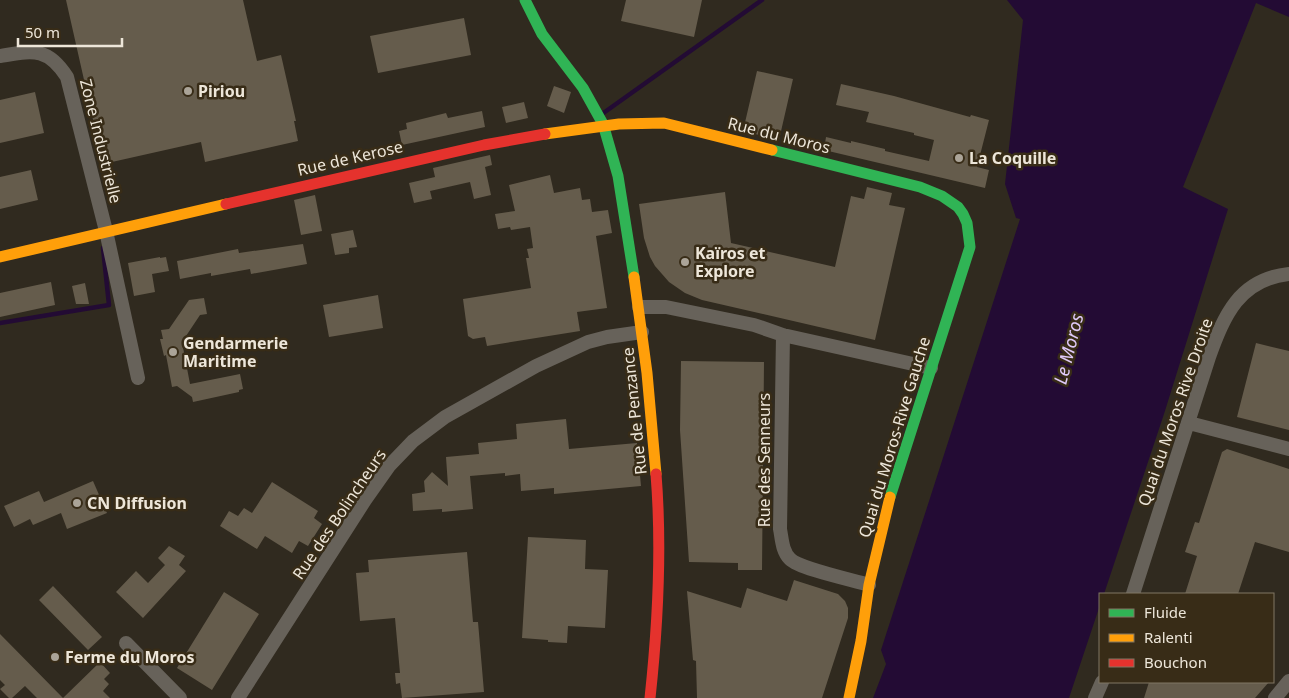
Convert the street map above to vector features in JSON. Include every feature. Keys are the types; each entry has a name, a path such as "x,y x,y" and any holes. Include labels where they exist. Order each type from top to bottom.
{"street":[{"name":"Rue de Penzance","path":"524,0 542,33 591,100 603,125 620,193 651,394 659,503 657,626 650,698"},
{"name":"Zone Industrielle","path":"0,56 26,52 43,53 61,68 67,77 106,231"},
{"name":"Rue du Moros","path":"603,125 664,123 920,187 945,196"},
{"name":"Rue de Kerose","path":"0,257 484,145 534,135 603,125"},
{"name":"Quai du Moros-Rive Gauche","path":"849,698 861,641 869,585 892,488 970,248 970,231 966,218 956,205 945,196"},
{"path":"106,231 138,378"},
{"name":"Quai du Moros Rive Droite","path":"1133,593 1216,338 1229,309 1236,300 1258,283 1275,276 1289,274"},
{"path":"639,307 666,306 754,325 783,335 931,368"},
{"name":"Rue des Bolincheurs","path":"238,698 365,500 389,466 413,441 446,417 536,366 588,342 642,332"},
{"name":"Rue des Senneurs","path":"783,335 780,529 785,552 789,558 799,565 869,585"},
{"path":"1189,423 1289,449"},
{"path":"126,643 180,698"},
{"path":"1275,698 1289,681"},
{"path":"1095,698 1102,683"}],"water":[{"name":"Le Moros","path":"1007,0 1289,0 1289,17 1256,3 1183,187 1228,209 1164,414 1104,593 1099,593 1099,608 1069,698 873,698 886,664 881,650 1020,219 1016,218 1005,184 1023,20"}],"building":[{"name":"Piriou","path":"66,0 243,0 257,61 281,55 296,121 294,121 298,141 205,162 201,142 103,164"},
{"path":"626,0 702,0 694,37 621,21"},
{"path":"464,18 471,55 378,73 370,36"},
{"path":"757,71 793,79 779,140 743,131"},
{"path":"841,84 894,96 970,117 971,115 989,120 977,167 989,170 985,188 824,150 826,137 864,144 929,161 934,140 914,135 914,133 866,122 869,112 836,105"},
{"path":"554,86 571,92 564,113 547,106"},
{"path":"35,92 44,133 0,143 0,100"},
{"path":"524,102 528,118 506,123 502,107"},
{"path":"482,111 485,127 402,145 399,131 407,129 406,123 446,113 448,118"},
{"path":"490,155 492,165 485,167 491,195 474,199 470,182 430,191 432,199 414,203 409,183 435,177 433,168"},
{"path":"31,170 38,200 0,209 0,177"},
{"path":"550,175 554,193 580,188 582,200 590,199 592,212 608,210 612,233 596,236 607,308 577,312 580,331 487,346 485,337 473,339 468,336 463,299 531,288 526,258 529,258 527,249 533,248 530,227 511,230 510,227 498,229 495,214 515,211 509,185"},
{"path":"867,187 892,193 889,205 905,208 875,340 702,300 685,293 669,282 655,266 644,238 639,204 725,192 731,243 835,267 851,196 864,199"},
{"path":"315,195 322,231 301,235 294,200"},
{"path":"353,230 357,247 349,248 349,253 335,255 331,234"},
{"path":"303,244 307,264 251,274 250,269 211,276 211,273 180,279 177,261 238,249 239,253"},
{"path":"166,257 169,271 152,274 155,292 134,296 128,263"},
{"path":"51,282 55,305 0,317 0,293"},
{"path":"85,283 89,304 76,304 72,286"},
{"path":"378,295 383,328 329,337 323,305"},
{"name":"Gendarmerie Maritime","path":"204,298 207,314 200,315 182,342 190,384 240,374 243,389 239,390 239,392 193,402 192,397 177,386 172,387 166,355 164,356 160,339 163,339 161,330 169,329 189,300"},
{"path":"1256,343 1289,351 1289,430 1237,417"},
{"path":"681,361 764,362 762,570 738,570 738,563 689,562 680,430"},
{"path":"566,419 569,449 637,443 641,486 554,494 554,488 521,491 520,474 505,476 505,473 470,476 473,509 442,512 442,509 413,511 412,494 425,492 424,481 432,472 448,486 446,457 479,454 478,443 517,439 516,424"},
{"path":"1227,449 1289,469 1289,552 1255,542 1238,593 1185,593 1197,556 1185,552 1195,522 1199,523 1222,452"},
{"path":"93,481 107,513 67,529 61,513 33,525 30,519 14,527 4,506 39,491 44,502"},
{"path":"272,482 318,511 314,518 322,524 308,546 299,541 292,553 265,536 257,549 220,526 229,511 238,516 244,508 252,513"},
{"path":"528,537 586,540 585,569 608,570 605,628 568,626 567,643 522,638"},
{"path":"169,546 185,556 179,565 186,571 143,618 116,592 136,571 148,583 165,565 158,558"},
{"path":"467,552 473,622 478,622 484,692 402,698 400,683 396,684 395,673 400,673 395,618 360,621 356,573 369,572 368,560"},
{"path":"794,580 838,594 845,601 848,608 848,618 822,698 697,698 696,661 693,660 687,591 741,608 747,588 787,601"},
{"path":"53,586 102,637 88,650 39,600"},
{"path":"224,592 259,614 212,690 177,668"},
{"path":"0,634 63,698 37,698 25,686 12,698 9,698 0,689 5,685 0,680"},
{"path":"100,662 110,673 104,679 109,684 103,691 110,698 63,698"},
{"path":"1149,683 1268,683 1255,698 1144,698"}],"waterway":[{"path":"602,114 762,0"},
{"path":"0,323 109,305 103,248"}],"traffic: fast":[{"path":"525,0 542,34 583,88 603,124 618,176 634,277"},
{"path":"772,150 920,187 942,196 958,207 967,223 970,247 890,497"}],"traffic: slow":[{"path":"545,134 619,124 664,123 772,150"},
{"path":"0,257 226,204"},
{"path":"634,277 647,373 656,474"},
{"path":"849,698 861,641 869,585 890,497"}],"traffic: jam":[{"path":"226,204 484,145 545,134"},
{"path":"650,698 658,586 659,530 656,474"}],"place":[{"name":"Piriou","path":"188,91"},
{"name":"La Coquille","path":"959,158"},
{"name":"Kaïros et Explore","path":"685,262"},
{"name":"Gendarmerie Maritime","path":"173,352"},
{"name":"CN Diffusion","path":"77,503"},
{"name":"Ferme du Moros","path":"55,657"}]}
